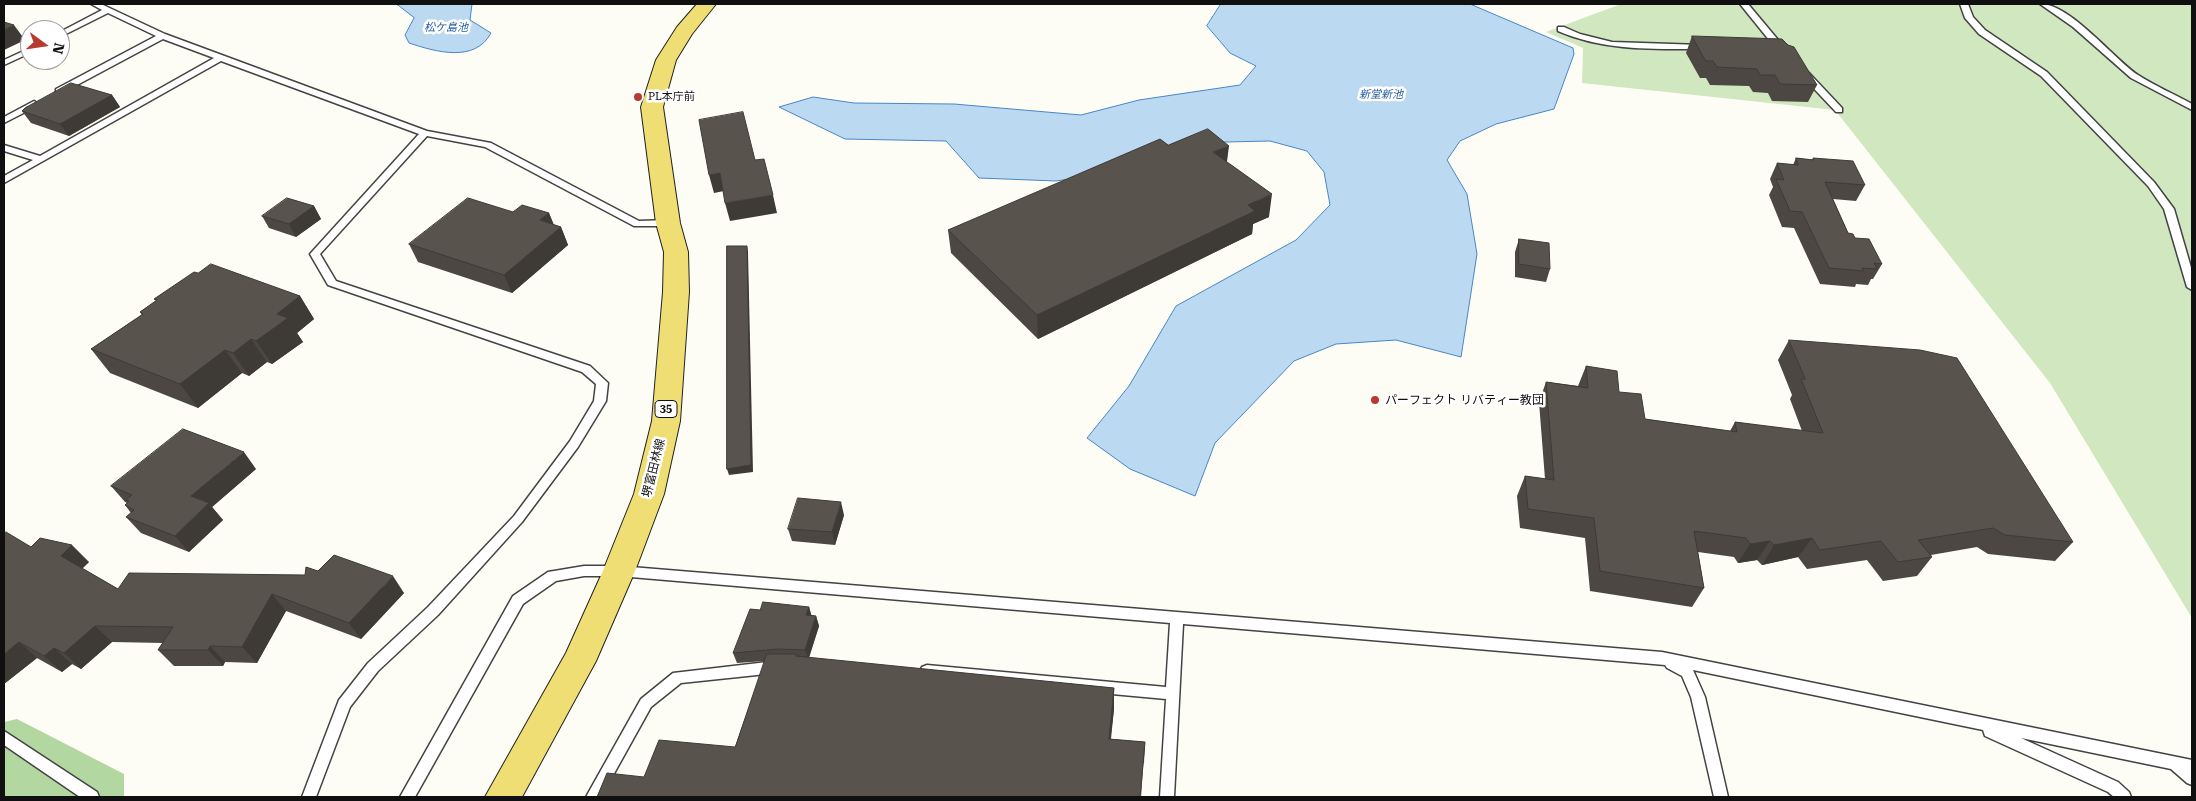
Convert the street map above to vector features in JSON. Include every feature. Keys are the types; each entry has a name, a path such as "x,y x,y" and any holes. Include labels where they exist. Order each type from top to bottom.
{"main road":[{"name":"堺富田林線","path":"503,797 579,661 619,571 649,494 666,421 676,252 668,223 652,107 666,60 684,31 707,4"}],"lane":[{"path":"95,4 162,36 425,133 488,145 637,224 668,223"},
{"path":"1744,4 1787,56"},
{"path":"1964,4 1969,18 1982,32 2044,74 2151,184 2169,209 2192,287"},
{"path":"2044,4 2076,25 2134,76 2192,108"},
{"path":"70,29 107,11"},
{"path":"1561,29 1589,40 1618,44 1714,48"},
{"path":"48,97 162,36"},
{"path":"1771,50 1781,50"},
{"path":"4,63 20,55"},
{"path":"4,180 221,58"},
{"path":"1800,70 1839,110"},
{"path":"4,120 39,102"},
{"path":"309,797 344,704 373,667 433,611 518,519 574,444 600,401 602,383 586,369 332,283 315,254 425,133"},
{"path":"4,148 41,159"},
{"path":"407,797 518,600 553,576 584,571 619,571 1662,658 2192,767"},
{"path":"1167,797 1178,618"},
{"path":"1662,658 1687,672 1698,697 1721,797"},
{"path":"593,797 646,702 678,677 791,667"},
{"path":"910,670 950,671 1173,694"},
{"path":"1970,722 2113,787 2124,797"},
{"path":"4,738 92,797"},
{"path":"2175,764 2192,778"}],"green space":[{"path":"1621,4 2192,4 2192,618 2050,383 1835,110 1582,83 1583,48 1546,32"},
{"path":"17,719 124,774 124,797 4,797 4,722"}],"water":[{"name":"松ケ島池","path":"397,4 472,4 470,20 491,33 484,42 465,52 443,52 409,43 405,35 414,18"},
{"name":"新堂新池","path":"1221,4 1470,4 1573,48 1574,54 1554,109 1496,124 1460,141 1447,160 1467,194 1477,254 1461,357 1396,340 1336,344 1294,361 1215,443 1195,496 1130,469 1087,438 1129,386 1176,306 1296,240 1330,205 1324,172 1307,151 1270,141 1225,142 1173,155 1137,169 1056,181 979,178 946,141 845,139 779,107 813,97 854,103 954,104 1081,115 1139,100 1240,85 1256,66 1230,53 1207,26"}],"building":[{"path":"4,22 14,25 4,30"},
{"path":"1692,36 1782,39 1788,45 1794,47 1817,85 1780,84 1775,75 1760,75 1757,69 1717,67 1713,61 1706,61"},
{"path":"71,83 112,95 60,124 22,111 25,108"},
{"path":"743,112 755,160 764,159 773,195 725,203 720,173 709,175 699,120"},
{"path":"1208,129 1229,146 1213,152 1272,194 1248,205 1255,211 1037,315 948,230 1160,139 1168,145"},
{"path":"1796,158 1853,161 1865,185 1825,182 1848,233 1853,234 1855,238 1869,239 1882,264 1874,263 1877,269 1862,268 1864,271 1829,268 1802,212 1790,211 1776,179 1784,180 1777,163 1798,165"},
{"path":"287,198 314,206 289,224 262,216"},
{"path":"468,198 513,212 522,205 549,213 540,220 561,227 504,275 409,244"},
{"path":"1519,239 1549,243 1550,269 1519,264"},
{"path":"727,246 747,246 751,465 727,469"},
{"path":"211,264 300,296 277,314 288,318 256,341 251,339 233,353 225,350 180,384 91,349 143,314 140,312 157,300 154,299 194,272 198,273"},
{"path":"1789,340 1920,350 1957,358 2073,542 2005,535 1993,528 1918,540 1932,557 1898,562 1881,541 1820,550 1812,538 1774,545 1770,541 1750,544 1746,538 1694,531 1704,588 1600,571 1594,518 1528,509 1525,476 1554,480 1546,382 1588,388 1586,366 1617,371 1619,392 1641,394 1645,419 1737,432 1735,422 1823,433 1801,379 1805,379"},
{"path":"183,429 244,452 191,496 209,503 175,536 126,517 134,510 125,505 129,501 126,500 132,495 111,486"},
{"path":"798,498 841,502 832,532 788,529"},
{"path":"6,532 31,547 40,538 72,545 61,556 118,589 129,573 305,575 306,567 318,571 334,555 393,576 349,623 272,594 242,647 210,646 208,650 158,650 173,627 95,626 64,653 54,648 44,656 19,642 4,654 4,534"},
{"path":"763,602 809,607 806,615 816,616 805,650 778,649 733,653 750,609 760,610"},
{"path":"767,654 796,654 796,656 1114,688 1109,739 1145,742 1140,797 597,797 607,773 644,777 659,740 735,747"}],"place":[{"name":"PL本庁前","path":"638,97"},
{"name":"パーフェクト リバティー教団","path":"1375,400"}]}
